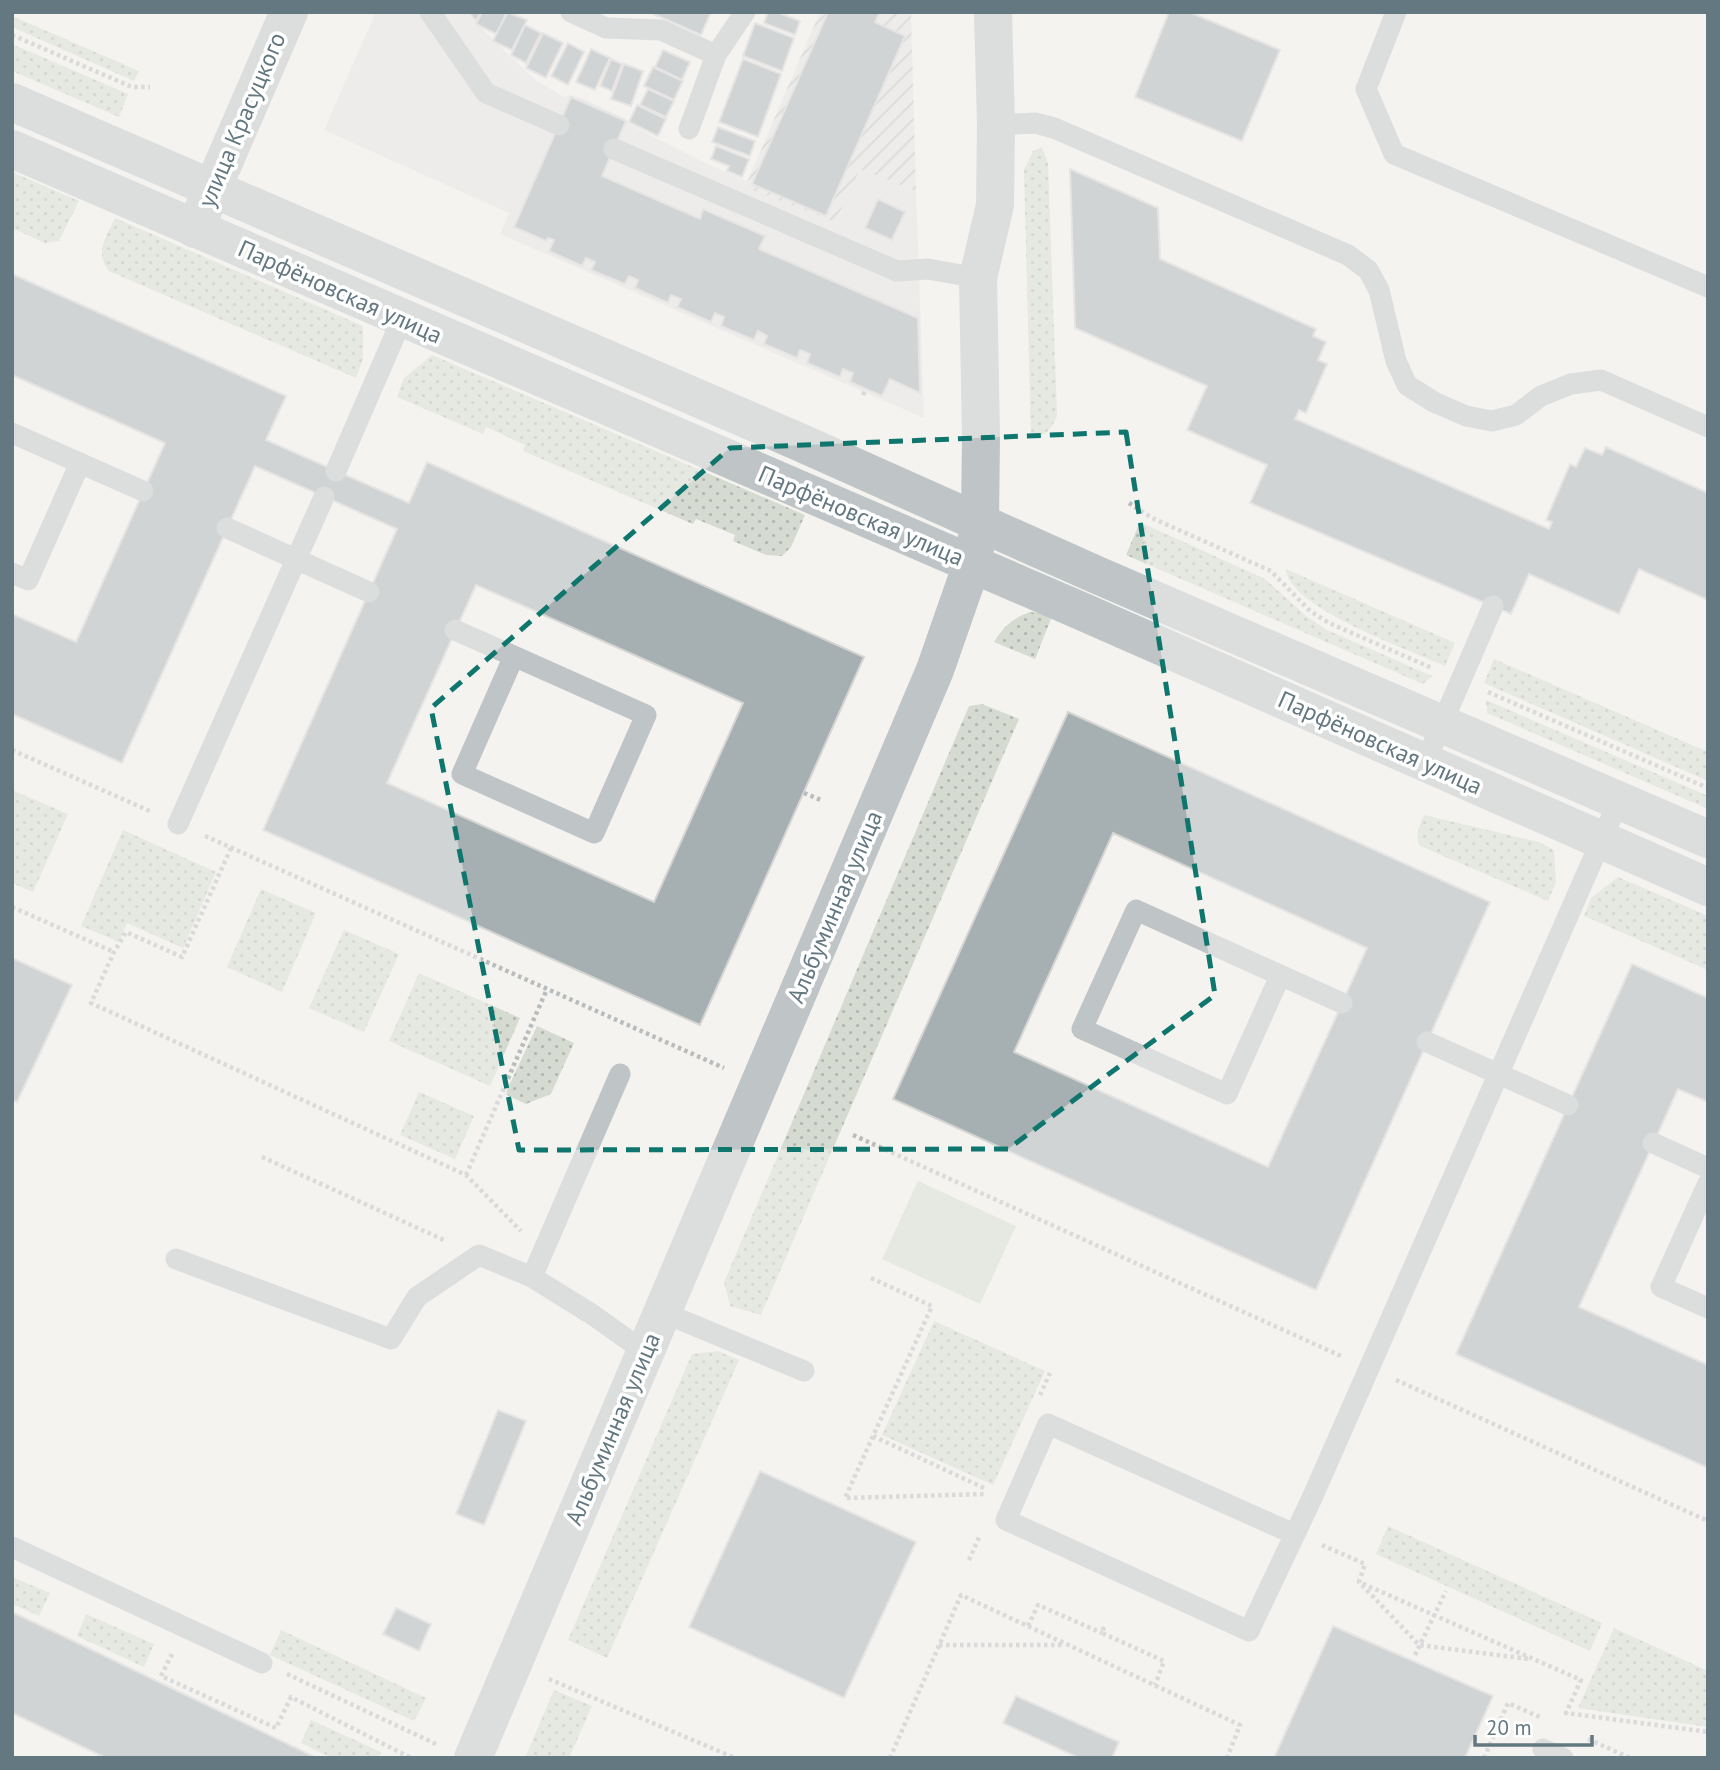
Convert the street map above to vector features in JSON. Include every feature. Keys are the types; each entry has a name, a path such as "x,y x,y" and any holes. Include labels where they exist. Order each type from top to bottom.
{"street":[{"name":"улица Красуцкого","path":"195,229 289,12"},
{"name":"Альбуминная улица","path":"456,1752 513,1664 945,646 972,564 979,522 981,437 978,278 995,205 993,12"},
{"name":"Парфёновская улица","path":"12,102 1708,839"},
{"name":"Парфёновская улица","path":"12,149 972,564 1708,887"}],"lane":[{"path":"430,12 486,93 559,125"},
{"path":"571,12 606,28 661,30 716,55"},
{"path":"689,129 716,55 746,12"},
{"path":"1396,12 1366,89 1394,154 1708,288"},
{"path":"996,125 1035,123 1054,128 1348,255 1368,270 1379,290 1396,361 1407,385 1434,402 1466,416 1492,421 1516,415 1541,396 1571,384 1601,380 1708,427"},
{"path":"614,149 897,271 928,269 978,278"},
{"path":"336,471 402,319"},
{"path":"12,433 143,491"},
{"path":"12,573 28,580 80,463"},
{"path":"178,824 324,497"},
{"path":"227,528 369,592"},
{"path":"1425,763 1493,606"},
{"path":"455,630 514,656 646,716 594,833 461,774 514,656"},
{"path":"1294,1534 1048,1424 1006,1520 1249,1631 1294,1534 1368,1368 1619,800"},
{"path":"1280,975 1227,1094 1082,1029 1136,911 1280,975 1342,1003"},
{"path":"1427,1042 1568,1105"},
{"path":"531,1277 620,1074"},
{"path":"1653,1143 1708,1168"},
{"path":"1708,1183 1661,1287 1708,1308"},
{"path":"176,1259 391,1339 417,1297 479,1255 531,1277 593,1315 645,1352"},
{"path":"662,1312 804,1371"},
{"path":"12,1547 262,1663"}],"path":[{"path":"12,35 132,87 150,87"},
{"path":"863,396 866,389"},
{"path":"1129,503 1152,518 1270,571 1310,611 1329,623 1708,788"},
{"path":"12,750 108,793"},
{"path":"804,793 821,800"},
{"path":"231,848 182,957 126,932 91,1003 466,1175 541,1251"},
{"path":"251,857 720,1066"},
{"path":"12,907 114,952"},
{"path":"466,1175 547,989"},
{"path":"853,1135 1708,1521"},
{"path":"262,1157 479,1255"},
{"path":"871,1278 932,1306 873,1436 845,1498 997,1494 873,1436"},
{"path":"1319,1544 1365,1564 1359,1582"},
{"path":"1359,1582 1581,1680 1566,1713 1708,1732"},
{"path":"1359,1582 1419,1645 1535,1660"},
{"path":"1415,1655 1446,1591"},
{"path":"890,1758 961,1595 1240,1725 1227,1758"},
{"path":"1028,1627 1038,1605 1103,1630 1164,1661 1155,1685"},
{"path":"939,1645 1068,1645"},
{"path":"262,1663 456,1752"},
{"path":"513,1664 734,1758"}],"highlighted area":[{"path":"1126,432 1215,995 1008,1149 519,1150 431,708 730,448"}],"shaded area":[{"path":"376,12 465,12 534,79 564,97 570,95 584,99 626,119 629,124 703,162 747,181 745,187 860,168 916,191 924,418 500,234 509,213 324,130"},
{"path":"820,12 911,12 916,191 860,169 835,222 745,187"},
{"path":"12,16 139,71 134,81 12,27"},
{"path":"12,44 128,94 119,117 12,71"},
{"path":"1042,147 1048,163 1057,416 1047,431 1031,437 1024,170 1033,151"},
{"path":"12,172 79,201 59,241 45,243 12,228"},
{"path":"115,218 363,326 363,359 356,378 109,271 102,258 102,251"},
{"path":"432,355 805,515 791,547 782,556 766,555 733,541 735,535 696,519 693,524 523,451 525,445 486,427 483,434 397,397 404,378"},
{"path":"1140,522 1265,579 1306,616 1327,630 1432,676 1423,684 1126,555"},
{"path":"1286,569 1455,643 1445,666 1380,639 1328,612 1307,598 1292,583"},
{"path":"1030,612 1053,614 1035,659 994,642 1009,623"},
{"path":"1494,659 1708,752 1708,781 1484,683"},
{"path":"1486,700 1708,796 1708,809 1487,713"},
{"path":"982,704 1019,719 761,1315 730,1306 724,1282 969,706"},
{"path":"12,790 68,814 33,892 12,883"},
{"path":"1424,815 1539,842 1554,850 1556,882 1548,901 1420,846 1418,834"},
{"path":"123,830 216,872 183,948 127,923 119,942 81,926"},
{"path":"1618,877 1708,916 1708,970 1584,916 1591,898"},
{"path":"261,889 316,913 282,992 227,967"},
{"path":"344,930 399,954 364,1032 309,1008"},
{"path":"419,973 520,1018 490,1086 389,1041"},
{"path":"537,1026 574,1043 551,1094 526,1104 505,1094"},
{"path":"419,1092 474,1116 455,1159 400,1135"},
{"path":"918,1181 1016,1226 980,1304 882,1259"},
{"path":"934,1321 1045,1371 993,1485 882,1435"},
{"path":"718,1351 739,1360 607,1658 568,1640 692,1354"},
{"path":"1388,1526 1602,1623 1590,1651 1376,1554"},
{"path":"12,1577 50,1593 39,1616 12,1604"},
{"path":"86,1614 154,1644 144,1667 77,1636"},
{"path":"1614,1628 1708,1671 1708,1727 1578,1708"},
{"path":"281,1630 426,1698 414,1721 270,1655"},
{"path":"554,1690 592,1706 569,1758 525,1758"},
{"path":"311,1720 381,1752 379,1758 332,1758 301,1743"}],"building":[{"path":"468,12 481,12 476,21"},
{"path":"482,12 508,12 496,34 476,24"},
{"path":"507,12 527,20 512,50 493,41"},
{"path":"649,12 711,12 701,35"},
{"path":"768,12 777,12 800,21 795,35 764,23"},
{"path":"828,12 880,12 875,22 905,36 826,216 752,184"},
{"path":"1169,12 1189,12 1280,50 1242,141 1135,97"},
{"path":"755,23 794,38 782,71 743,56"},
{"path":"525,25 541,33 526,63 511,55"},
{"path":"543,33 563,43 546,78 526,68"},
{"path":"568,43 584,52 568,85 551,76"},
{"path":"591,49 610,58 595,90 576,82"},
{"path":"663,50 690,62 682,80 655,67"},
{"path":"611,59 622,64 612,91 600,86"},
{"path":"743,59 781,74 758,137 719,122"},
{"path":"624,64 643,71 631,106 611,99"},
{"path":"653,67 683,81 674,100 644,86"},
{"path":"648,89 674,101 666,117 640,105"},
{"path":"571,97 626,121 602,176 700,219 703,209 765,236 759,249 918,318 920,393 890,379 882,396 850,382 853,373 843,369 840,377 807,363 810,354 800,350 797,358 764,344 767,336 758,331 754,340 721,326 724,317 715,313 711,322 677,307 681,299 671,295 668,303 635,288 638,280 629,276 625,284 591,270 595,262 586,258 582,266 549,251 554,240 548,238 546,241 514,227"},
{"path":"637,105 666,119 658,136 629,122"},
{"path":"718,127 755,141 750,156 712,142"},
{"path":"716,146 749,159 742,177 727,171 729,166 711,159"},
{"path":"1070,169 1158,208 1160,259 1316,329 1313,336 1326,342 1318,360 1327,364 1306,413 1299,410 1295,419 1549,529 1552,522 1546,520 1570,464 1576,467 1585,448 1602,455 1606,447 1708,493 1708,600 1639,569 1619,614 1529,574 1511,614 1250,503 1267,465 1187,430 1207,386 1075,328"},
{"path":"878,199 905,212 892,240 865,228"},
{"path":"12,274 286,396 266,440 409,503 427,462 864,657 700,1025 263,830 397,529 255,466 122,763 12,714 12,614 76,642 165,443 12,375","holes":["476,585 743,703 654,902 387,783"]},
{"path":"1068,712 1490,902 1316,1290 893,1099","holes":["1113,833 1367,948 1268,1167 1014,1052"]},
{"path":"12,958 72,985 17,1102 12,1099"},
{"path":"1632,964 1708,998 1708,1102 1678,1089 1579,1307 1708,1365 1708,1468 1456,1354"},
{"path":"498,1410 526,1421 484,1525 456,1514"},
{"path":"760,1471 916,1542 844,1698 689,1627"},
{"path":"396,1608 431,1624 419,1651 383,1634"},
{"path":"12,1612 317,1758 106,1758 12,1713"},
{"path":"1333,1626 1493,1696 1465,1758 1274,1758"},
{"path":"1016,1696 1119,1742 1112,1758 1079,1758 1003,1723"}]}
